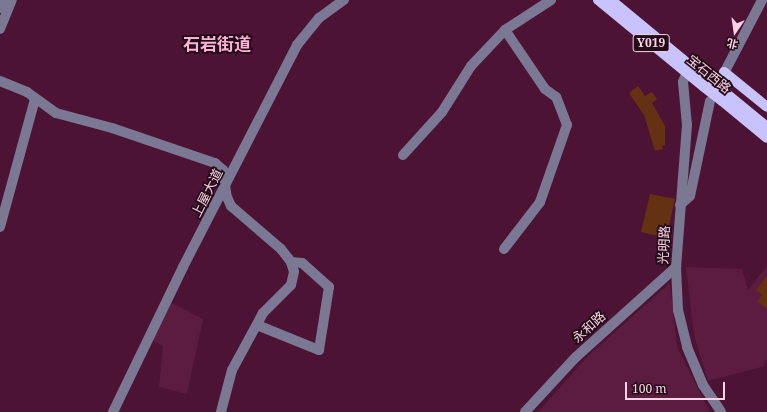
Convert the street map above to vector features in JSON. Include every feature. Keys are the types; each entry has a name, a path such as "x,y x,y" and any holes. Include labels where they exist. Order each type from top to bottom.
{"main road":[{"name":"宝石西路","path":"598,0 687,72 707,84"},
{"name":"宝石西路","path":"610,0 707,84 767,127"},
{"path":"723,74 767,107"},
{"name":"宝石西路","path":"724,97 767,138"}],"street":[{"path":"0,8 4,0"},
{"path":"0,29 12,0"},
{"name":"上屋大道","path":"113,412 297,45 319,18 344,0"},
{"path":"403,155 442,112 471,66 505,30 551,0"},
{"path":"723,74 762,0"},
{"path":"504,249 540,202 567,125 556,97 545,89 505,30"},
{"name":"光明路","path":"687,72 683,82 687,125 676,267 678,310 687,346 703,384 721,412"},
{"path":"0,81 28,92 35,99 56,113 112,128 215,163 223,170 225,186 231,206 281,249 291,262 294,272 291,285 263,313 232,370 221,412"},
{"path":"0,227 35,99"},
{"path":"680,205 690,196 710,102"},
{"path":"257,325 319,350 329,287 302,263 291,262"},
{"name":"永和路","path":"525,412 576,357 676,267"}],"shaded area":[{"path":"767,266 767,364 764,359 765,366 708,381 694,335 686,267 742,269 748,290"},
{"path":"670,283 677,347 710,412 538,412 588,356"},
{"path":"170,302 203,319 187,394 159,387 163,346 151,340"}],"building":[{"path":"638,86 645,96 652,92 657,99 652,103 665,126 665,145 662,146 663,149 655,151 644,115 629,93"},
{"path":"650,194 675,199 666,238 641,232"},
{"path":"767,276 767,309 757,301 762,295 756,290"}],"district":[{"name":"石岩街道","path":"217,44"}]}
